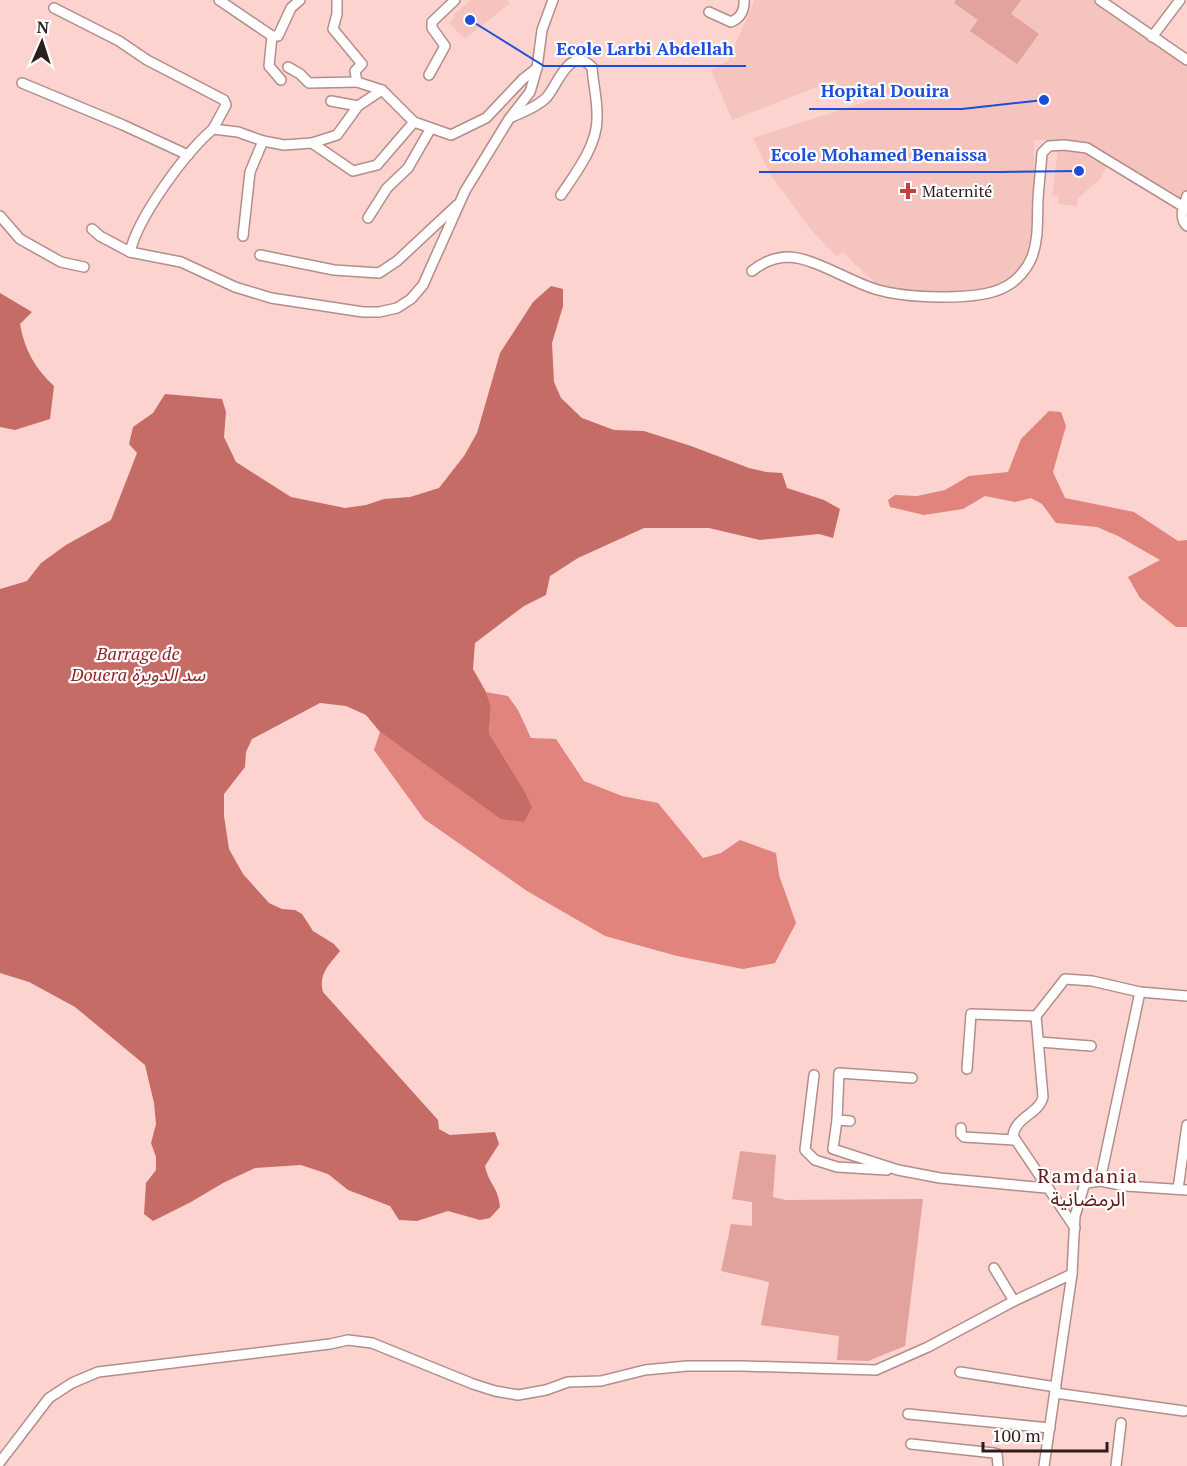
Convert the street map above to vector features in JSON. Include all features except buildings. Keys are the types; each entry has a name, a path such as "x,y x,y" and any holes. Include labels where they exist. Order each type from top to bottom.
{"street":[{"path":"219,0 272,36 278,36 291,8 300,0"},
{"path":"337,0 337,14 333,29 362,64 355,71 357,82"},
{"path":"429,75 445,46 432,28 432,22 455,0"},
{"path":"92,229 100,236 130,252 181,262 235,287 271,298 363,312 379,312 398,308 411,299 423,285 458,204 509,119 530,92 537,68 542,30 553,0"},
{"path":"709,12 731,22 740,16 745,6 744,0"},
{"path":"1100,0 1187,60"},
{"path":"1152,36 1180,0"},
{"path":"54,8 119,41 147,60 224,100 226,105 213,129 198,142 163,190 133,237 130,252"},
{"path":"272,36 268,66 281,80"},
{"path":"509,119 544,100 551,92 562,70 570,63 580,61 592,67 597,119 594,137 578,170 561,195"},
{"path":"288,68 300,74 309,83 357,82 382,90 414,122 450,135 486,118 523,79 537,68"},
{"path":"22,83 188,155"},
{"path":"213,129 238,132 263,141 284,145 312,143 337,135 358,106 382,90"},
{"path":"331,101 358,106"},
{"path":"312,143 353,171 360,170 377,165 414,122"},
{"path":"368,218 387,188 408,168 431,128"},
{"path":"243,236 250,172 263,141"},
{"path":"752,271 762,263 790,257 806,260 876,290 897,294 960,296 986,294 1006,287 1022,274 1031,259 1036,244 1042,153 1049,146 1087,148 1184,207"},
{"path":"1187,196 1182,217 1187,226"},
{"path":"260,255 334,270 379,273 397,261 458,204"},
{"path":"0,216 20,239 61,262 84,267"},
{"path":"1075,1228 1014,1140 1014,1128 1040,1106 1043,1100 1036,1016 1065,980 1092,981 1140,992 1187,996"},
{"path":"1100,1181 1140,992"},
{"path":"967,1069 971,1014 1036,1016"},
{"path":"1039,1042 1091,1046"},
{"path":"912,1078 840,1072 833,1149 898,1170 940,1178 1046,1188"},
{"path":"814,1075 805,1150 814,1161 837,1167 898,1170"},
{"path":"837,1120 850,1121"},
{"path":"1044,1466 1072,1274 1075,1216 1084,1186 1087,1183 1100,1181 1126,1186 1182,1190 1187,1125"},
{"path":"961,1128 961,1134 964,1137 1014,1140"},
{"path":"994,1268 1014,1301"},
{"path":"0,1462 49,1398 72,1383 98,1372 348,1340 372,1343 473,1384 518,1395 546,1390 568,1382 601,1381 645,1370 687,1366 876,1370 928,1347 1014,1301 1072,1274"},
{"path":"960,1372 1184,1411"},
{"path":"908,1414 1050,1428"},
{"path":"1116,1466 1121,1423"},
{"path":"911,1444 994,1453 997,1454 998,1466"}],"shaded area":[{"path":"471,0 507,0 510,3 465,39 449,23 455,18 453,15"},
{"path":"753,0 1093,0 1187,66 1187,190 1182,198 1092,145 1068,140 1034,140 1034,233 1028,258 1020,271 1008,281 976,292 881,288 842,252 837,257 811,230 770,174 753,138 884,96 886,90 869,86 843,88 835,80 732,120 711,70 728,61"},
{"path":"956,0 1021,0 1011,14 1039,34 1017,64 970,31 978,20 954,3"},
{"path":"1058,148 1092,153 1092,160 1108,164 1100,179 1078,198 1077,206 1058,204 1059,197 1052,196"},
{"path":"1049,411 1061,412 1066,426 1053,472 1065,498 1134,512 1178,541 1187,540 1187,627 1176,627 1140,598 1128,577 1160,560 1097,527 1056,523 1042,504 1031,498 1015,502 985,496 963,509 924,515 890,507 888,500 895,495 917,496 945,490 969,476 1008,472 1021,439"},
{"path":"486,692 508,696 518,710 531,738 556,739 584,781 622,796 658,803 703,858 721,853 740,840 776,853 779,875 796,923 775,963 743,969 677,956 605,936 527,891 424,819 374,750 380,732 452,783 531,807 524,790 489,733 491,706"},
{"path":"740,1151 776,1155 773,1197 785,1200 923,1199 905,1346 868,1361 837,1360 839,1336 761,1325 769,1282 721,1271 731,1224 752,1226 752,1202 732,1199"}],"water":[{"name":"Barrage de Douera سد الدويرة","path":"551,286 563,289 563,306 552,343 554,382 561,398 582,418 614,430 644,431 749,468 782,473 787,488 824,500 840,509 833,538 819,534 760,540 709,528 644,528 578,558 550,576 546,595 524,606 475,643 473,669 491,706 489,733 532,807 524,822 501,819 380,732 366,715 346,706 320,703 252,739 246,752 245,767 224,794 224,816 229,849 243,874 269,903 302,914 313,931 334,944 340,951 323,975 323,992 438,1120 439,1129 450,1135 495,1132 499,1144 485,1166 500,1207 490,1218 480,1220 448,1211 417,1221 399,1220 390,1206 348,1190 328,1174 301,1165 255,1168 153,1221 144,1214 146,1183 156,1170 156,1157 151,1143 156,1124 154,1103 145,1065 75,1007 29,982 0,973 0,589 27,581 41,563 66,545 111,520 137,453 129,444 133,427 153,413 165,394 222,399 226,412 224,437 236,462 291,497 345,508 384,499 410,497 439,488 464,456 477,433 500,353 533,302"},
{"path":"0,293 32,312 20,324 24,342 36,366 54,386 50,419 15,430 0,427"}],"place":[{"name":"Ecole Larbi Abdellah","path":"470,20"},
{"name":"Hopital Douira","path":"1044,100"},
{"name":"Ecole Mohamed Benaissa","path":"1079,171"},
{"name":"Maternité","path":"908,191"}],"district":[{"name":"Ramdania الرمضانية","path":"1088,1186"}]}
